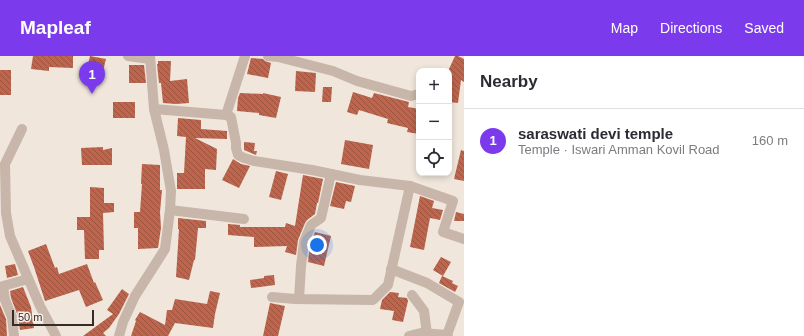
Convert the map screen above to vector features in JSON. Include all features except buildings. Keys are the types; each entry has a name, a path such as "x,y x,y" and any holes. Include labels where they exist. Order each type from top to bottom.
{"street":[{"path":"119,336 123,322 135,296 165,249 171,191 164,150 154,109 150,58 128,56"},
{"path":"226,115 245,56"},
{"path":"268,56 278,57 333,71 357,81 411,96 416,95"},
{"path":"154,109 226,115 231,117 238,155 244,158 360,180 410,186 453,201 443,232 464,239"},
{"path":"22,129 5,164 6,213 10,236 40,306 56,336"},
{"path":"299,299 304,242 311,225 321,218 331,174"},
{"path":"272,297 373,300 388,285 410,186"},
{"path":"170,210 244,219"},
{"path":"391,269 427,283 459,302 447,336 421,333 409,336"},
{"path":"14,336 12,317 5,300 3,286 28,279"},
{"path":"412,295 424,311 427,334"}],"place":[{"name":"saraswati devi temple","path":"92,94"}]}
